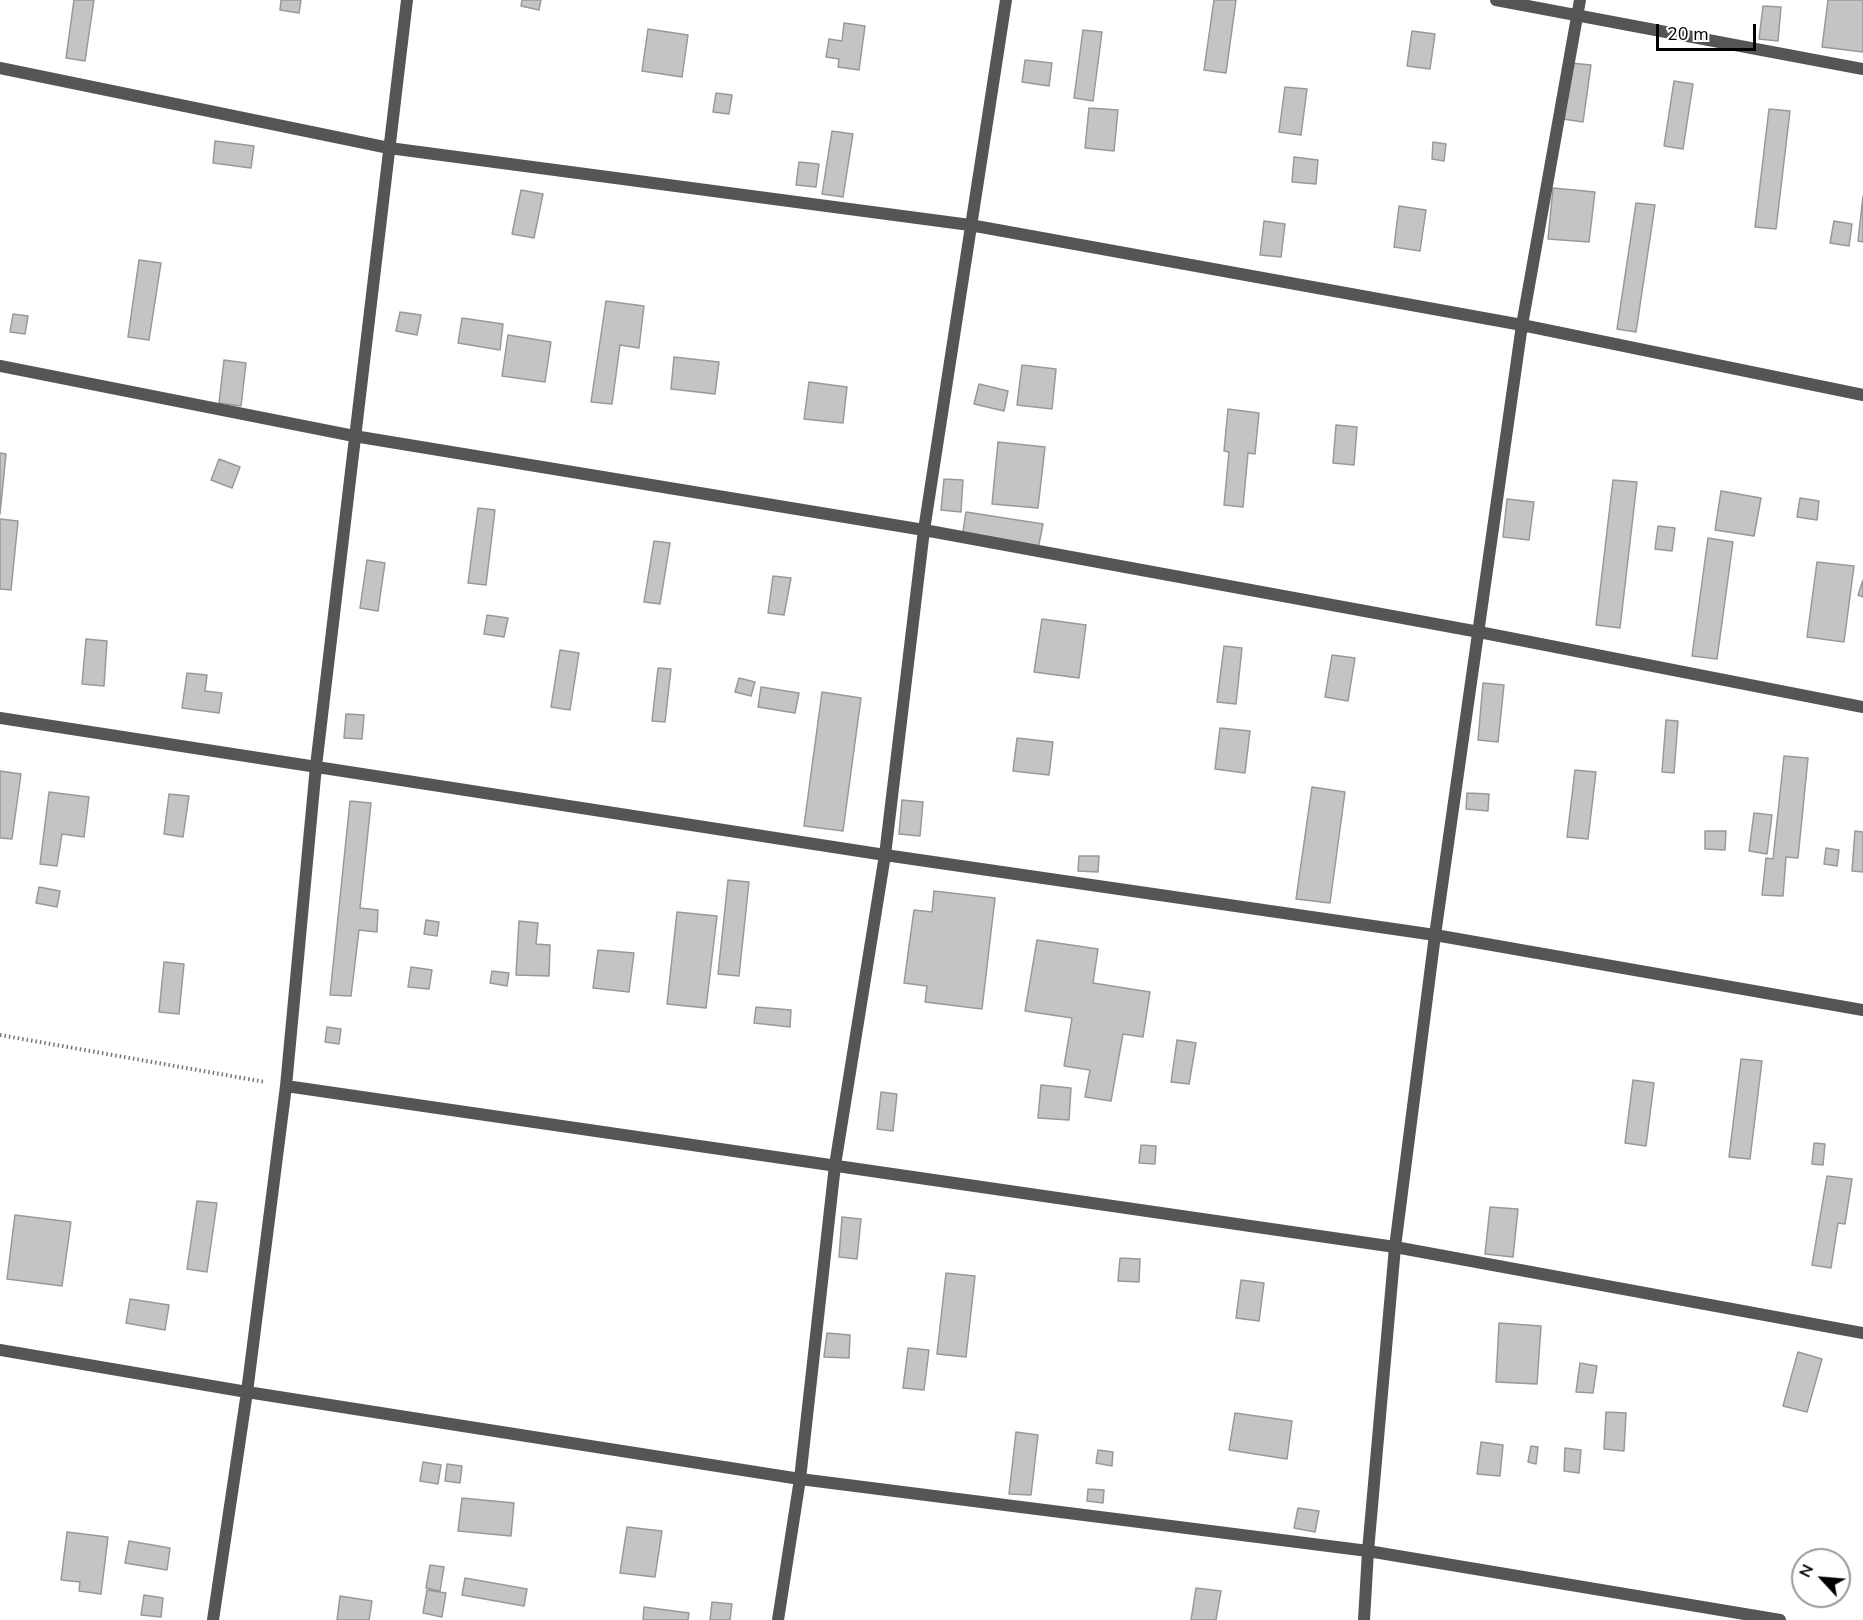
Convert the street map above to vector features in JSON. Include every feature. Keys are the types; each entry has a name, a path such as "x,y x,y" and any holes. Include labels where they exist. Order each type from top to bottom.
{"street":[{"path":"213,1620 247,1392 286,1086 316,766 407,0"},
{"path":"778,1620 800,1479 835,1165 885,855 924,530 1006,0"},
{"path":"1496,0 1863,69"},
{"path":"1364,1620 1395,1247 1435,934 1522,325 1580,0"},
{"path":"0,68 389,148 970,225 1522,325 1863,395"},
{"path":"0,366 354,436 924,530 1479,632 1863,707"},
{"path":"0,718 885,855 1435,934 1863,1010"},
{"path":"286,1086 1395,1247 1863,1333"},
{"path":"0,1350 247,1392 800,1479 1368,1551 1780,1620"}],"path":[{"path":"0,1035 286,1086"}],"building":[{"path":"74,0 94,0 85,61 66,58"},
{"path":"281,0 301,0 299,13 280,10"},
{"path":"522,0 541,0 539,10 521,6"},
{"path":"1214,0 1236,0 1226,73 1204,70"},
{"path":"1828,0 1863,0 1863,52 1822,47"},
{"path":"1763,6 1781,7 1778,41 1759,39"},
{"path":"844,23 865,26 859,70 838,67 839,59 826,57 829,39 842,41"},
{"path":"648,29 688,35 682,77 642,71"},
{"path":"1083,30 1102,32 1093,101 1074,98"},
{"path":"1412,31 1435,34 1430,69 1407,66"},
{"path":"1025,60 1052,63 1049,86 1022,82"},
{"path":"1571,63 1591,65 1583,122 1563,119"},
{"path":"1674,81 1693,84 1683,149 1664,146"},
{"path":"1285,87 1307,89 1301,135 1279,132"},
{"path":"716,93 732,95 729,114 713,112"},
{"path":"1089,108 1118,110 1114,151 1085,148"},
{"path":"1769,109 1790,111 1776,229 1755,227"},
{"path":"832,131 853,134 843,197 822,194"},
{"path":"215,141 254,146 251,168 213,163"},
{"path":"1433,142 1446,144 1444,161 1432,159"},
{"path":"1294,157 1318,160 1316,184 1292,182"},
{"path":"799,162 819,164 816,187 796,185"},
{"path":"1553,188 1595,192 1589,242 1548,239"},
{"path":"521,190 543,194 534,238 512,234"},
{"path":"1863,196 1863,242 1858,241"},
{"path":"1636,203 1655,205 1636,332 1617,329"},
{"path":"1399,206 1426,210 1420,251 1394,247"},
{"path":"1264,221 1285,224 1281,257 1260,255"},
{"path":"1834,221 1852,224 1849,246 1830,243"},
{"path":"139,260 161,263 149,340 128,337"},
{"path":"606,301 644,306 639,348 620,345 612,404 591,402"},
{"path":"400,312 421,315 417,335 396,331"},
{"path":"13,314 28,316 25,334 10,332"},
{"path":"462,318 503,324 500,350 458,343"},
{"path":"508,335 551,342 545,382 502,376"},
{"path":"674,357 719,362 715,394 671,389"},
{"path":"224,360 246,363 241,406 219,403"},
{"path":"1022,365 1056,369 1052,409 1017,405"},
{"path":"809,382 847,387 843,423 804,419"},
{"path":"979,384 1008,391 1004,411 974,404"},
{"path":"1228,409 1259,413 1255,454 1248,453 1243,507 1224,505 1229,452 1224,451"},
{"path":"1336,425 1357,427 1354,465 1333,463"},
{"path":"998,442 1045,447 1038,508 992,504"},
{"path":"0,453 6,454 0,514"},
{"path":"219,459 240,467 232,488 211,480"},
{"path":"944,479 963,480 961,512 941,510"},
{"path":"1613,480 1637,482 1620,628 1596,625"},
{"path":"1721,491 1761,498 1754,536 1715,530"},
{"path":"1800,498 1819,501 1817,520 1797,517"},
{"path":"1507,499 1534,502 1529,540 1503,537"},
{"path":"478,508 495,510 486,585 468,583"},
{"path":"966,512 1043,524 1038,549 962,537"},
{"path":"0,519 18,521 11,590 0,589"},
{"path":"1658,526 1675,528 1672,551 1655,549"},
{"path":"1708,538 1733,542 1717,659 1692,656"},
{"path":"654,541 670,543 660,604 644,602"},
{"path":"367,560 385,563 378,611 360,608"},
{"path":"1817,562 1854,566 1844,642 1807,637"},
{"path":"773,576 791,578 784,615 768,613"},
{"path":"1863,580 1863,597 1858,595"},
{"path":"487,615 508,618 504,637 484,634"},
{"path":"1042,619 1086,625 1079,678 1034,672"},
{"path":"86,639 107,641 104,686 82,684"},
{"path":"1224,646 1242,648 1236,704 1217,702"},
{"path":"560,650 579,653 570,710 551,707"},
{"path":"1332,655 1355,658 1348,701 1325,697"},
{"path":"658,668 671,669 665,722 652,721"},
{"path":"187,673 207,675 205,691 222,693 219,713 182,708"},
{"path":"739,678 755,682 751,696 735,692"},
{"path":"1483,683 1504,685 1498,742 1478,740"},
{"path":"761,687 799,693 795,713 758,707"},
{"path":"822,692 861,698 843,831 804,826"},
{"path":"346,714 364,715 362,739 344,738"},
{"path":"1666,720 1678,721 1674,773 1662,772"},
{"path":"1220,728 1250,731 1245,773 1215,769"},
{"path":"1017,738 1053,742 1049,775 1013,771"},
{"path":"1784,756 1808,758 1798,858 1786,857 1783,896 1762,895 1766,858 1773,859"},
{"path":"1575,770 1596,772 1588,839 1567,837"},
{"path":"0,771 21,774 12,839 0,838"},
{"path":"1312,787 1345,792 1330,903 1296,899"},
{"path":"49,792 89,797 84,837 62,834 57,866 40,864"},
{"path":"1467,793 1489,794 1488,811 1466,809"},
{"path":"169,794 189,796 183,837 164,834"},
{"path":"902,800 923,802 920,836 899,834"},
{"path":"350,801 371,803 360,908 378,910 377,932 359,930 351,996 330,995"},
{"path":"1754,813 1772,815 1767,854 1749,851"},
{"path":"1705,831 1726,831 1725,850 1705,849"},
{"path":"1855,831 1863,832 1863,872 1852,871"},
{"path":"1826,848 1839,850 1837,866 1824,864"},
{"path":"1079,856 1099,856 1098,872 1078,871"},
{"path":"728,880 749,882 739,976 718,974"},
{"path":"39,887 60,891 57,907 36,903"},
{"path":"934,891 995,898 982,1009 925,1002 927,986 904,983 914,910 932,912"},
{"path":"677,912 717,916 706,1008 667,1004"},
{"path":"426,920 439,922 437,936 424,934"},
{"path":"519,921 538,923 536,944 550,945 549,976 516,975"},
{"path":"1037,940 1098,949 1093,983 1150,992 1143,1037 1123,1034 1111,1101 1085,1097 1090,1070 1064,1066 1072,1018 1025,1011"},
{"path":"598,950 634,953 629,992 593,988"},
{"path":"164,962 184,964 179,1014 159,1012"},
{"path":"411,967 432,970 429,989 408,987"},
{"path":"492,971 509,973 507,986 490,983"},
{"path":"756,1007 791,1010 790,1027 754,1023"},
{"path":"327,1027 341,1029 339,1044 325,1042"},
{"path":"1177,1040 1196,1043 1189,1084 1171,1082"},
{"path":"1741,1059 1762,1061 1750,1159 1729,1157"},
{"path":"1633,1080 1654,1083 1646,1146 1625,1143"},
{"path":"1041,1085 1071,1088 1069,1120 1038,1118"},
{"path":"881,1092 897,1094 893,1131 877,1129"},
{"path":"1814,1143 1825,1144 1823,1165 1812,1164"},
{"path":"1141,1145 1156,1146 1155,1164 1139,1163"},
{"path":"1827,1176 1852,1179 1845,1224 1838,1223 1831,1268 1812,1265"},
{"path":"197,1201 217,1203 207,1272 187,1269"},
{"path":"1490,1207 1518,1209 1513,1257 1485,1254"},
{"path":"15,1215 71,1222 62,1286 7,1279"},
{"path":"842,1217 861,1219 857,1259 839,1257"},
{"path":"1120,1258 1140,1259 1139,1282 1118,1281"},
{"path":"946,1273 975,1276 966,1357 937,1354"},
{"path":"1241,1280 1264,1283 1259,1321 1236,1318"},
{"path":"130,1299 169,1305 165,1330 126,1323"},
{"path":"1499,1323 1541,1326 1537,1384 1496,1382"},
{"path":"827,1333 850,1335 849,1358 824,1357"},
{"path":"908,1348 929,1350 924,1390 903,1388"},
{"path":"1798,1352 1822,1359 1807,1412 1783,1406"},
{"path":"1580,1363 1597,1366 1593,1393 1576,1392"},
{"path":"1606,1412 1626,1413 1624,1451 1604,1449"},
{"path":"1235,1413 1292,1421 1287,1459 1229,1450"},
{"path":"1016,1432 1038,1435 1031,1495 1009,1494"},
{"path":"1481,1442 1503,1445 1500,1476 1477,1474"},
{"path":"1531,1446 1538,1447 1536,1464 1528,1462"},
{"path":"1565,1448 1581,1450 1579,1473 1564,1471"},
{"path":"1098,1450 1113,1452 1112,1466 1096,1463"},
{"path":"423,1462 441,1465 438,1484 420,1481"},
{"path":"447,1464 462,1466 460,1483 445,1481"},
{"path":"1088,1489 1104,1490 1103,1503 1087,1501"},
{"path":"462,1498 514,1503 511,1536 458,1531"},
{"path":"1298,1508 1319,1511 1315,1532 1294,1528"},
{"path":"627,1527 662,1531 655,1577 620,1573"},
{"path":"67,1532 108,1537 101,1594 79,1591 80,1582 61,1580"},
{"path":"129,1541 170,1548 167,1570 125,1563"},
{"path":"430,1565 444,1567 440,1591 426,1588"},
{"path":"465,1578 527,1589 524,1606 462,1595"},
{"path":"1196,1588 1221,1591 1216,1620 1191,1620"},
{"path":"427,1590 446,1593 442,1617 423,1613"},
{"path":"144,1595 163,1598 161,1617 141,1615"},
{"path":"340,1596 372,1601 369,1620 337,1620"},
{"path":"712,1602 732,1604 730,1620 710,1620"},
{"path":"644,1607 689,1613 688,1620 643,1620"}]}
